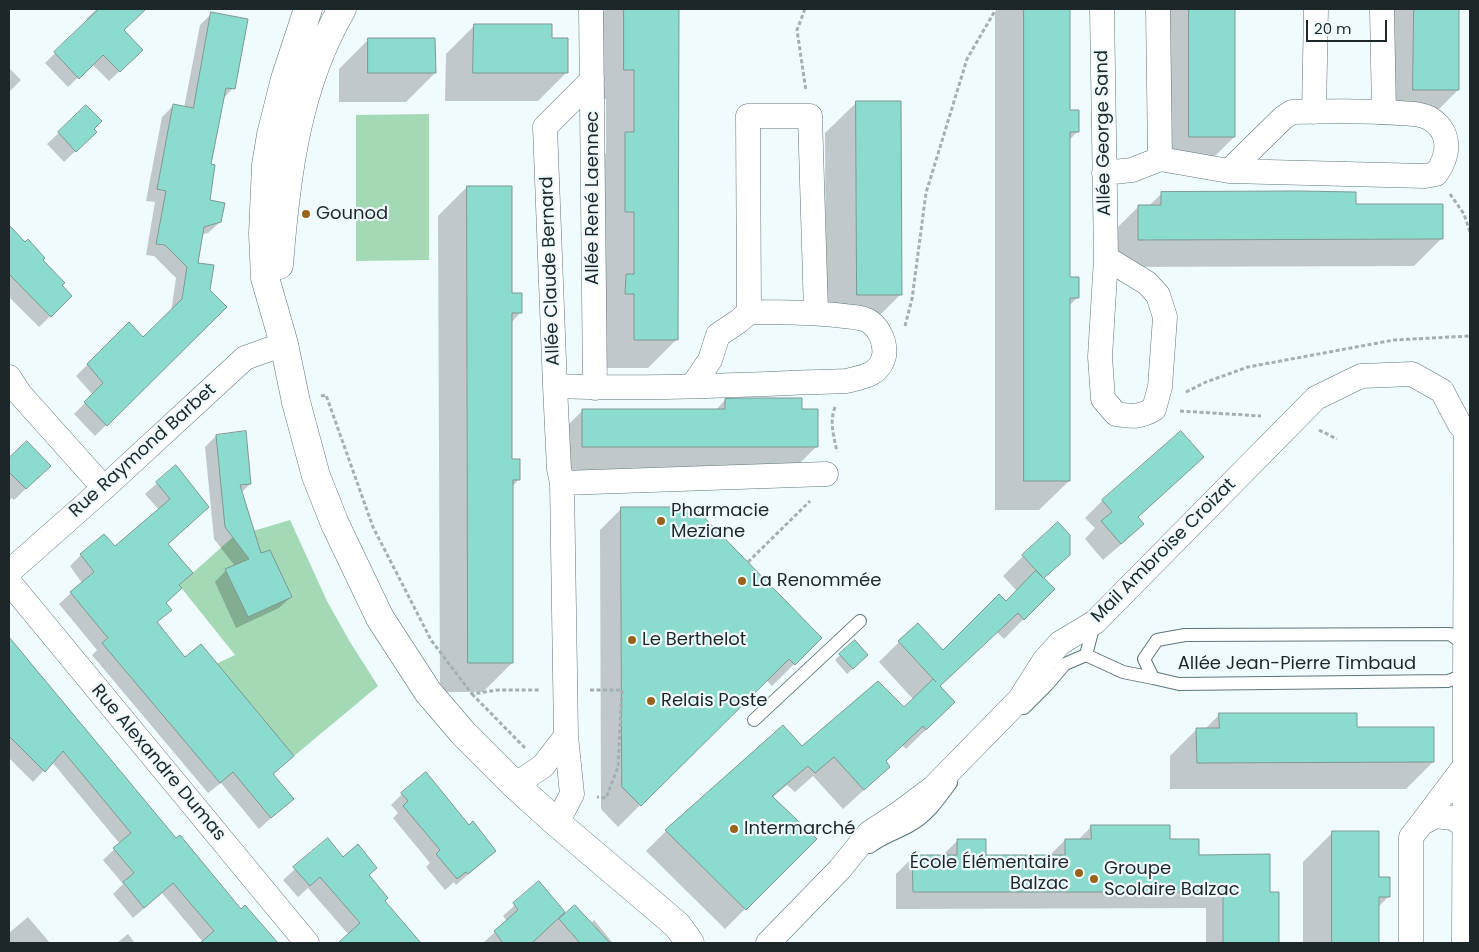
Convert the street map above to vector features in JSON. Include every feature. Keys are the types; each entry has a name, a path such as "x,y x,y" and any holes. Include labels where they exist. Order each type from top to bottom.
{"street":[{"path":"308,9 285,79 271,135 266,165 263,234 265,278 284,344 296,402 316,476 335,524 380,618 428,692 463,733 515,785 677,925 690,943"},
{"path":"276,313 285,197 295,131 329,31 342,9"},
{"name":"Allée René Laennec","path":"591,9 595,388"},
{"name":"Allée George Sand","path":"1102,9 1106,258 1100,357 1103,399 1116,414 1144,415 1154,409"},
{"path":"1158,9 1160,159"},
{"path":"1314,112 1316,9"},
{"path":"1382,9 1384,112"},
{"name":"Allée Claude Bernard","path":"557,823 572,794 566,736 562,482 559,469 555,386 545,127 592,80"},
{"path":"1104,173 1132,170 1160,159 1228,171 1425,176 1436,174 1440,169 1447,145 1445,135 1438,125 1430,118 1419,114 1292,112 1282,118 1228,171"},
{"path":"749,312 748,116 810,116 816,312"},
{"path":"1106,258 1147,283 1158,295 1165,316 1160,387 1154,409"},
{"path":"555,386 595,388 846,381 873,374 882,364 884,342 879,332 870,322 859,318 816,312 749,312 740,321 718,335 710,360 693,385"},
{"name":"Rue Raymond Barbet","path":"9,572 104,488 245,358 284,344"},
{"name":"Mail Ambroise Croizat","path":"768,943 840,869 869,833 934,787 1020,699 1044,661 1060,643 1095,622 1316,398 1361,376 1412,374 1442,391 1460,425 1466,431 1464,644"},
{"path":"9,377 20,394 104,488"},
{"path":"562,482 832,474"},
{"name":"Rue Alexandre Dumas","path":"9,582 307,943"},
{"path":"1464,644 1464,943"},
{"path":"515,785 543,766 566,736"},
{"path":"1411,943 1411,837 1464,767"},
{"path":"1422,823 1436,816 1452,818 1464,824"}],"lane":[{"path":"754,720 860,620"},
{"path":"1086,655 1095,622"},
{"name":"Allée Jean-Pierre Timbaud","path":"1464,644 1450,634 1185,634 1157,640 1144,659 1153,678 1179,684 1424,682 1448,681 1464,675"},
{"path":"840,869 882,838 913,825 932,808 953,782 1047,685 1064,664 1086,655 1123,672 1153,678"}],"path":[{"path":"806,9 797,30 810,116"},
{"path":"884,342 905,329 912,299 926,193 967,59 996,9"},
{"path":"1436,174 1464,214 1470,232"},
{"path":"1154,409 1206,382 1248,367 1394,340 1470,336"},
{"path":"748,562 832,474 838,459 832,433 832,416 846,381"},
{"path":"316,398 326,395 373,527 431,640 472,694 498,690 622,690"},
{"path":"1154,409 1296,419 1337,439"}],"green space":[{"path":"429,114 429,260 356,261 356,115"},
{"path":"290,520 327,601 378,686 294,756 216,664 235,655 179,585 233,537"}],"building":[{"path":"99,9 146,9 124,30 143,50 120,72 103,55 79,79 54,52"},
{"path":"624,9 679,9 678,340 634,340 634,294 625,294 626,274 634,274 634,212 625,212 625,132 634,132 634,70 624,70"},
{"path":"1024,9 1070,9 1070,110 1079,110 1079,132 1070,132 1070,277 1079,277 1079,298 1070,298 1070,481 1024,481"},
{"path":"1189,9 1235,9 1235,137 1189,137"},
{"path":"1414,9 1459,9 1459,90 1413,90"},
{"path":"211,12 248,19 235,89 226,88 211,164 215,165 210,200 225,203 221,222 204,227 198,263 214,265 210,290 227,307 107,426 84,402 103,383 87,364 129,322 143,337 182,299 187,267 165,245 156,244 166,191 157,189 173,104 193,108"},
{"path":"474,24 552,24 552,38 568,38 568,73 473,73"},
{"path":"368,38 435,38 436,73 368,73"},
{"path":"856,101 901,101 902,295 857,295"},
{"path":"86,105 102,121 94,129 97,132 76,152 58,132"},
{"path":"467,186 512,186 512,293 522,293 522,313 512,313 512,459 520,459 520,480 513,480 513,663 468,663"},
{"path":"1161,192 1356,192 1356,204 1443,204 1443,239 1138,240 1138,205 1161,205"},
{"path":"9,225 25,242 28,239 45,258 43,260 65,283 62,285 72,296 51,317 9,274"},
{"path":"802,398 802,409 818,409 818,447 582,447 582,409 725,409 725,399"},
{"path":"246,431 251,484 240,485 261,553 270,550 292,597 248,617 225,569 249,559 225,527 216,435"},
{"path":"1181,431 1204,457 1138,517 1144,524 1121,544 1101,521 1112,512 1102,500"},
{"path":"27,441 51,466 26,489 9,472 9,458"},
{"path":"176,465 209,507 168,544 193,573 179,585 182,588 166,603 172,610 157,622 185,657 201,644 294,756 273,774 294,799 271,818 233,772 220,783 102,643 108,638 70,592 94,572 80,554 104,534 115,546 170,499 156,482"},
{"path":"621,507 694,507 822,638 795,665 789,659 641,806 622,787"},
{"path":"1058,522 1070,535 1070,555 1044,578 1055,589 1024,620 1018,613 940,686 955,702 926,730 923,726 886,761 890,767 864,790 834,757 815,773 808,766 772,796 817,839 746,910 665,830 783,725 802,746 878,681 904,707 933,679 936,682 898,641 918,623 943,650 999,594 1006,601 1036,570 1022,555"},
{"path":"9,637 176,838 180,835 241,909 245,905 278,943 200,943 214,931 173,883 144,908 123,882 134,873 113,848 131,833 63,751 45,772 9,736"},
{"path":"855,640 868,655 853,669 839,654"},
{"path":"1219,713 1357,713 1357,727 1434,727 1434,762 1197,763 1196,728 1219,728"},
{"path":"426,772 469,825 473,821 496,851 468,874 466,872 457,879 436,854 440,850 403,806 408,801 401,793"},
{"path":"1091,825 1170,825 1170,839 1199,839 1199,855 1270,854 1270,892 1279,892 1279,943 1223,943 1223,892 913,892 912,855 957,855 957,839 986,839 986,855 1065,855 1065,839 1091,839"},
{"path":"1332,831 1379,831 1379,877 1390,877 1390,897 1379,897 1379,943 1332,943"},
{"path":"328,838 343,857 358,844 377,868 369,875 388,898 385,901 421,943 338,943 360,923 320,877 310,886 293,867"},
{"path":"539,881 565,912 532,943 503,943 494,931 518,910 513,903"},
{"path":"575,905 610,943 580,943 559,919"}],"place":[{"name":"Gounod","path":"306,214"},
{"name":"Pharmacie Meziane","path":"661,521"},
{"name":"La Renommée","path":"742,581"},
{"name":"Le Berthelot","path":"632,640"},
{"name":"Relais Poste","path":"651,701"},
{"name":"Intermarché","path":"734,829"},
{"name":"École Élémentaire Balzac","path":"1079,873"},
{"name":"Groupe Scolaire Balzac","path":"1094,879"}]}
